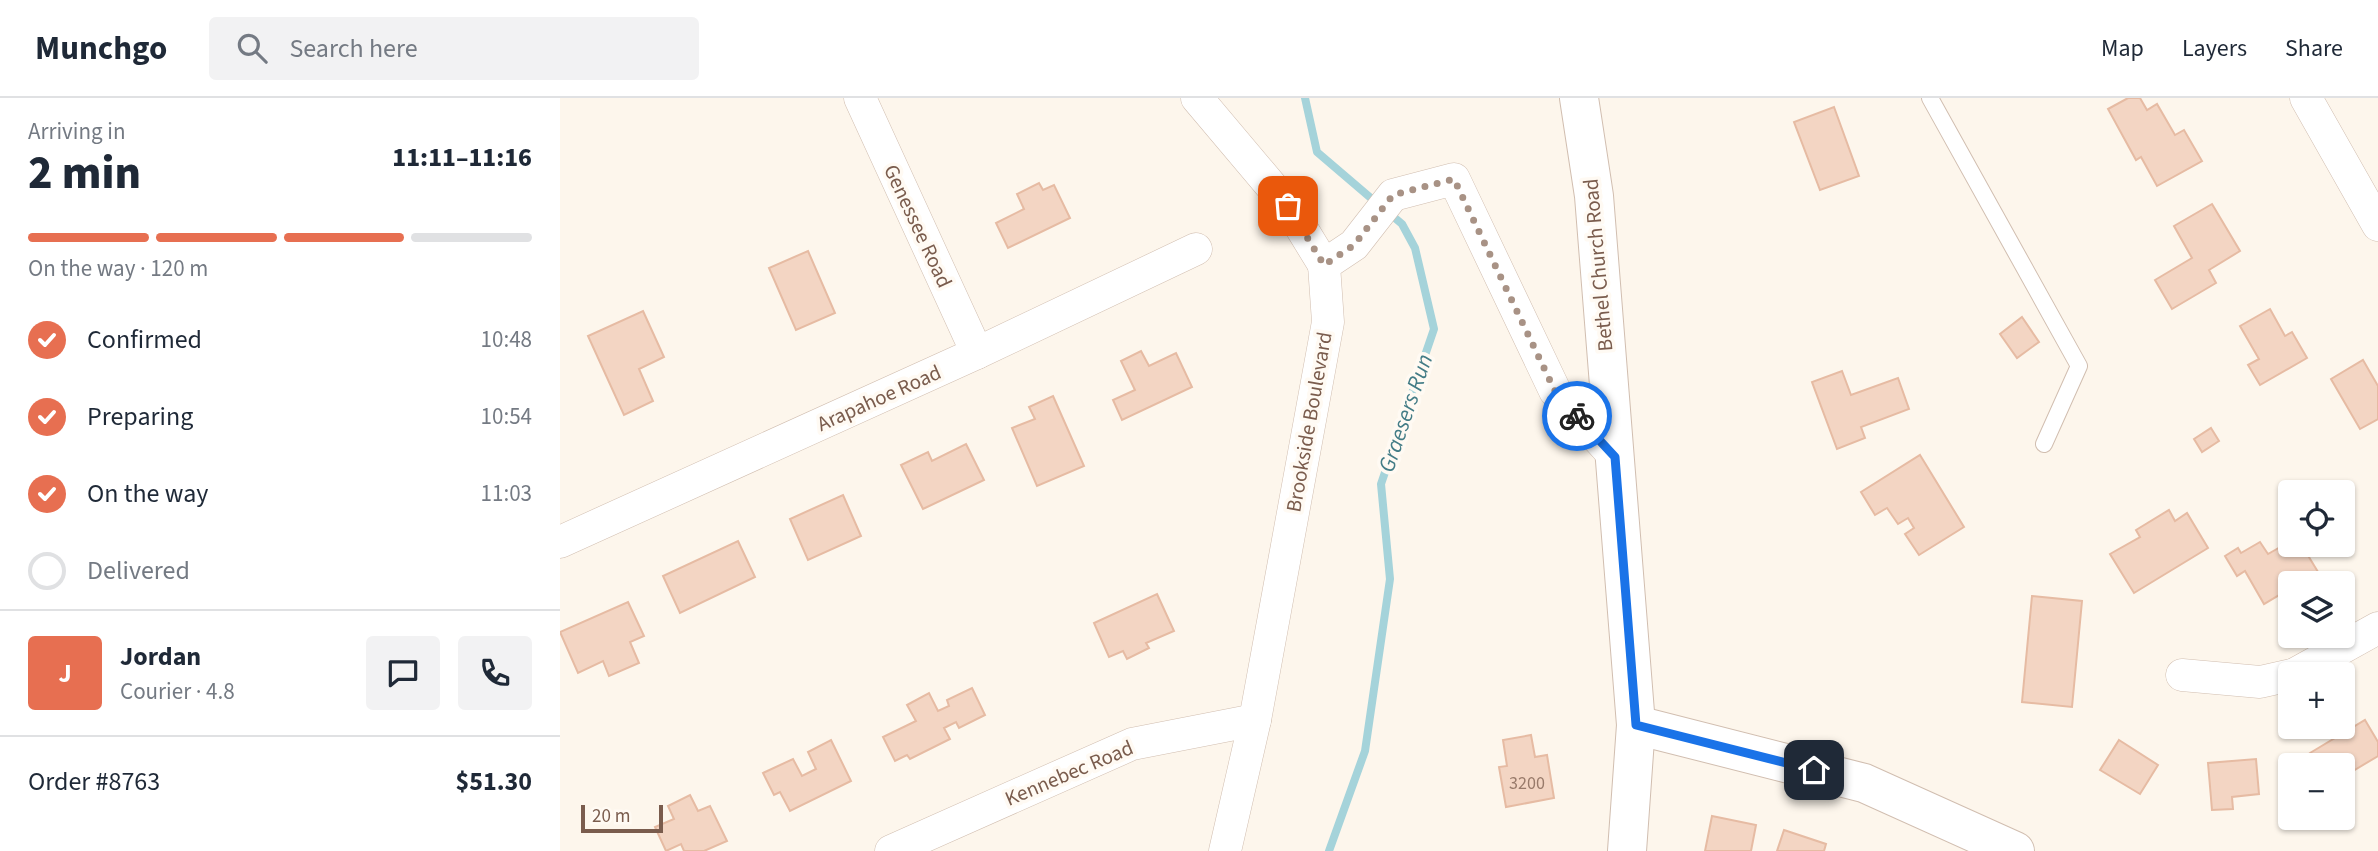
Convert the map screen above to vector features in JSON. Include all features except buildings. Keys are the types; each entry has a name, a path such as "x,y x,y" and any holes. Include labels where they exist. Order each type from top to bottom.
{"street":[{"name":"Genessee Road","path":"860,98 977,354"},
{"path":"1197,98 1288,206 1324,265 1354,245 1393,195 1454,179 1519,322 1555,391 1615,457"},
{"name":"Bethel Church Road","path":"1579,98 1594,196 1636,725 1627,851"},
{"path":"2306,98 2378,225"},
{"name":"Arapahoe Road","path":"560,542 977,354 1196,249"},
{"name":"Brookside Boulevard","path":"1225,851 1255,720 1328,321 1324,265"},
{"path":"2315,662 2378,628"},
{"path":"2182,676 2260,682 2278,678"},
{"name":"Kennebec Road","path":"891,851 1132,744 1255,720"},
{"path":"1636,725 1864,783 2015,851"}],"lane":[{"path":"1930,98 2080,366 2044,444"}],"waterway":[{"name":"Graesers Run","path":"1305,98 1317,152 1379,205"},
{"name":"Graesers Run","path":"1329,851 1365,751 1390,579 1381,484 1434,329 1415,248 1402,224 1389,213"}],"way so far":[{"path":"1288,206 1324,265 1354,245 1393,195 1454,179 1519,322 1555,391 1577,416"}],"route":[{"path":"1577,416 1615,457 1636,725 1814,770"}]}
